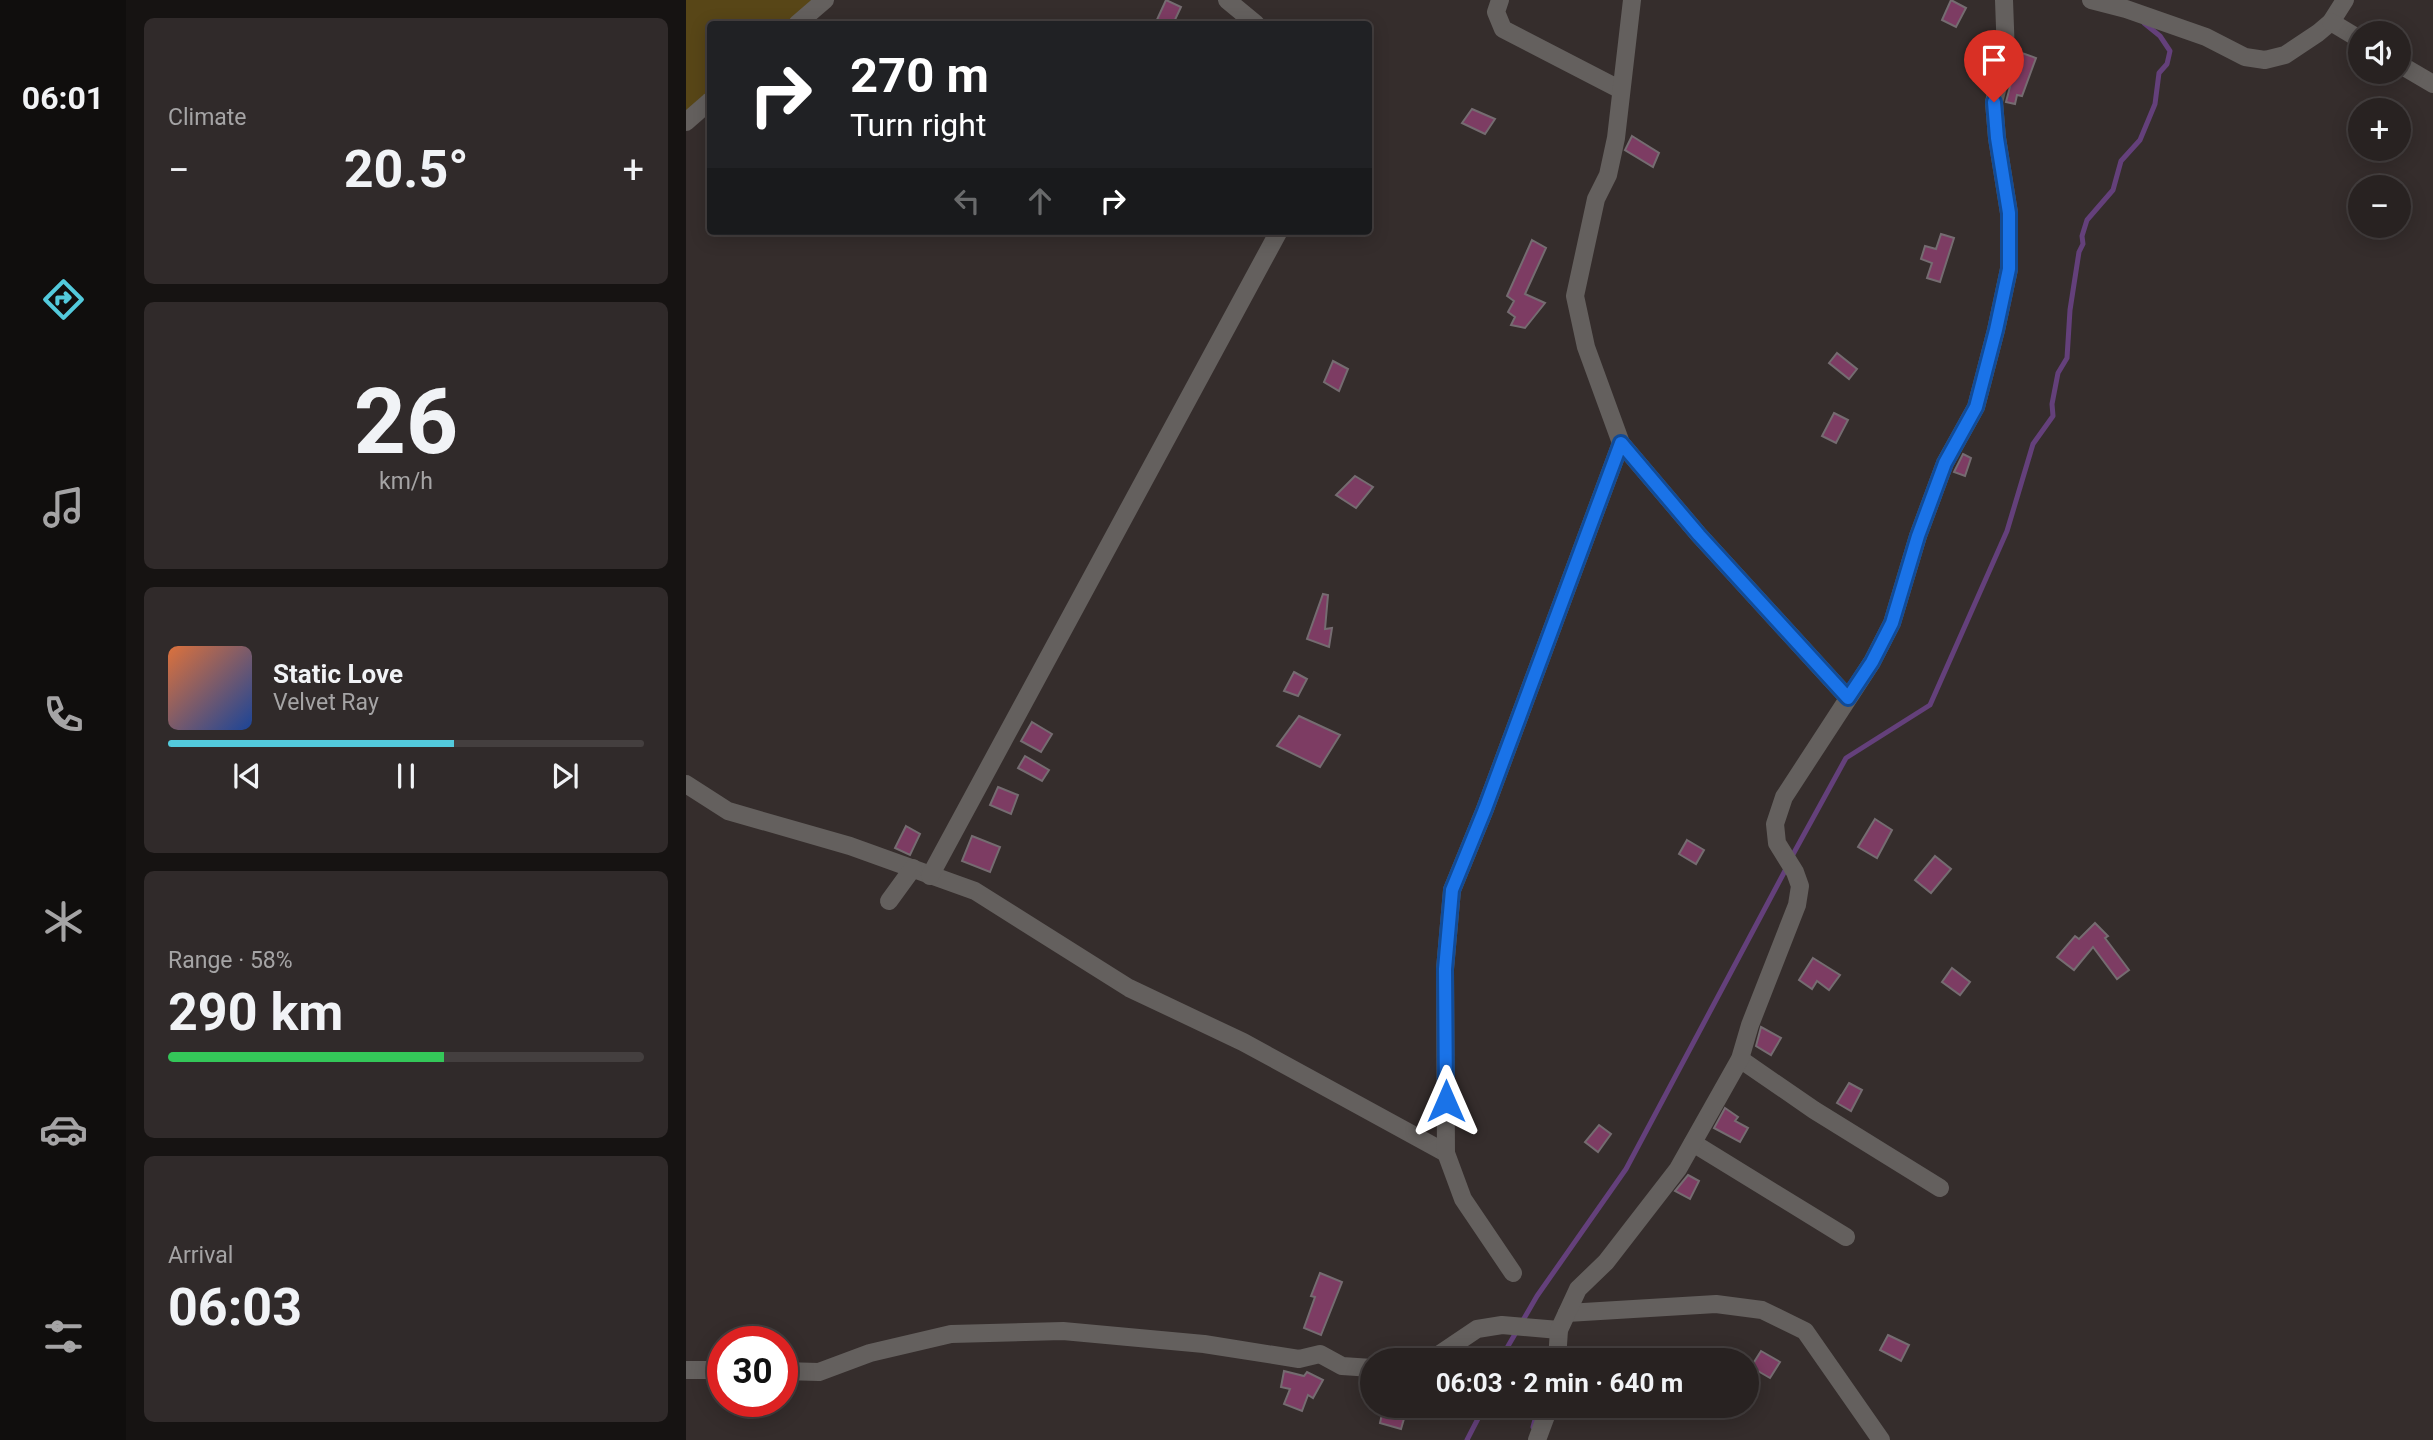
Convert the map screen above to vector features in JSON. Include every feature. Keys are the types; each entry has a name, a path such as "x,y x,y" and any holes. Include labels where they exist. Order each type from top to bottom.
{"street":[{"path":"800,21 825,0"},
{"path":"1227,0 1252,21"},
{"path":"1500,0 1496,12 1503,29 1621,90"},
{"path":"1632,0 1616,138 1608,175 1596,199 1576,296 1586,347 1621,443 1699,535 1848,698"},
{"path":"1558,1348 1559,1330 1578,1289 1606,1262 1678,1169 1740,1059 1750,1025 1797,905 1800,887 1789,861 1777,843 1775,824 1784,797 1872,662 1892,623 1918,536 1945,463 1976,407 2009,269 2009,213 1994,102 2006,55 2004,0"},
{"path":"2091,0 2126,9 2206,37 2245,57 2265,60 2285,55 2331,22 2345,0"},
{"path":"2331,22 2348,32"},
{"path":"2411,71 2433,84"},
{"path":"686,122 707,103"},
{"path":"930,876 1277,235"},
{"path":"1513,1273 1463,1199 1446,1153 1445,969 1452,890 1485,809 1621,443"},
{"path":"686,784 728,811 850,846 975,891 1129,988 1243,1042 1446,1153"},
{"path":"889,901 913,868"},
{"path":"1740,1059 1814,1110 1940,1188"},
{"path":"1693,1143 1846,1237"},
{"path":"1567,1313 1716,1304 1762,1310 1805,1331 1881,1440"},
{"path":"1449,1348 1477,1329 1502,1325 1559,1330"},
{"path":"798,1371 819,1372 870,1353 951,1334 1063,1331 1204,1344 1299,1359 1320,1354 1342,1366 1360,1367"},
{"path":"686,1370 707,1370"},
{"path":"1537,1440 1545,1418"}],"shaded area":[{"path":"686,0 825,0 800,21 707,21 707,104 686,122"}],"building":[{"path":"1166,0 1181,7 1174,21 1156,21"},
{"path":"1951,0 1966,8 1956,27 1942,20"},
{"path":"2019,52 2036,58 2022,96 2017,95 2015,104 2006,102"},
{"path":"1472,109 1495,119 1485,134 1462,123"},
{"path":"1632,136 1659,153 1653,167 1625,150"},
{"path":"1941,234 1954,238 1940,282 1927,278 1932,263 1921,259 1925,246 1936,249"},
{"path":"1532,240 1546,248 1525,294 1545,303 1525,328 1511,325 1515,317 1508,312 1514,301 1507,296"},
{"path":"1837,353 1857,369 1849,379 1829,363"},
{"path":"1333,361 1348,369 1339,391 1324,382"},
{"path":"1834,413 1848,420 1836,443 1822,436"},
{"path":"1963,454 1971,458 1965,476 1954,472"},
{"path":"1355,476 1373,487 1356,508 1336,495"},
{"path":"1323,594 1328,595 1325,629 1332,628 1329,647 1307,639"},
{"path":"1294,672 1307,679 1298,696 1284,691"},
{"path":"1299,716 1340,735 1320,767 1277,746"},
{"path":"1032,722 1052,734 1041,752 1021,741"},
{"path":"1025,756 1049,770 1042,781 1018,768"},
{"path":"998,787 1018,795 1011,814 990,805"},
{"path":"1875,819 1892,830 1877,858 1858,847"},
{"path":"906,826 920,834 910,855 895,848"},
{"path":"972,836 1000,847 990,872 962,861"},
{"path":"1687,840 1704,850 1696,864 1679,854"},
{"path":"1935,856 1951,869 1931,893 1915,880"},
{"path":"2095,923 2108,936 2105,938 2129,970 2117,979 2093,947 2074,970 2057,957 2075,936 2079,939"},
{"path":"1813,958 1840,975 1829,990 1817,981 1812,989 1799,980"},
{"path":"1952,968 1970,982 1960,995 1942,982"},
{"path":"1761,1027 1781,1038 1771,1055 1756,1046"},
{"path":"1849,1083 1862,1090 1851,1111 1837,1103"},
{"path":"1725,1108 1738,1117 1735,1121 1748,1128 1740,1142 1714,1128"},
{"path":"1599,1125 1611,1134 1598,1152 1585,1142"},
{"path":"1688,1175 1699,1181 1690,1199 1675,1191"},
{"path":"1320,1273 1342,1282 1321,1335 1304,1328 1315,1297 1311,1296"},
{"path":"1888,1335 1909,1345 1901,1361 1880,1350"},
{"path":"1761,1351 1780,1362 1770,1378 1759,1372"},
{"path":"1284,1371 1304,1376 1307,1372 1323,1380 1313,1398 1308,1395 1302,1411 1284,1404 1290,1389 1281,1387"},
{"path":"1381,1418 1404,1418 1401,1429 1380,1423"}],"waterway":[{"path":"1791,858 1846,758 1930,705 2007,531 2033,444 2053,416 2052,404 2058,373 2067,358 2070,310 2087,220 2113,190 2121,161 2140,140 2155,104 2159,73 2167,64 2170,51 2160,36 2144,23"},
{"path":"1507,1348 1537,1296 1626,1169 1787,867"},
{"path":"1467,1440 1478,1418"},
{"path":"1533,1427 1535,1418"}],"route":[{"path":"1446,1101 1445,969 1452,890 1485,809 1621,443 1699,535 1848,698 1872,662 1892,623 1918,536 1945,463 1976,407 1996,330 2009,269 2009,213 1994,102"}]}
